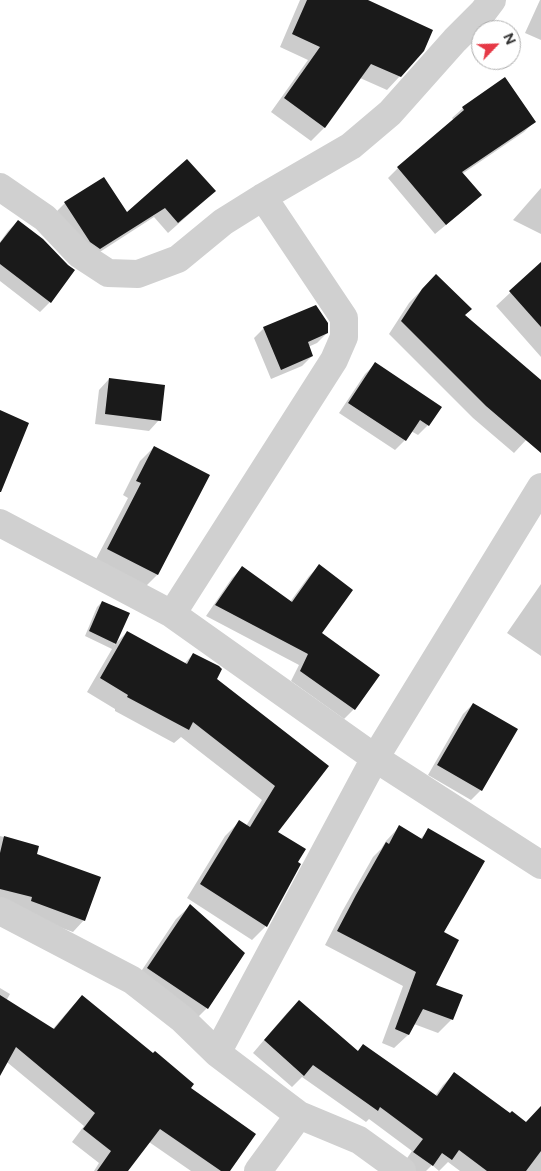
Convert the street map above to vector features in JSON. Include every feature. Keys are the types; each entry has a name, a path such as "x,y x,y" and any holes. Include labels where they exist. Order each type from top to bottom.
{"street":[{"path":"0,187 45,218 79,254 108,273 138,274 178,259 223,222 358,141 390,113 492,0"},
{"path":"172,614 334,360 344,337 344,318 263,197"},
{"path":"217,1054 374,758 541,488"},
{"path":"0,523 172,614 374,758 541,865"},
{"path":"0,911 132,980 182,1019 217,1054 299,1115 359,1140 402,1171"},
{"path":"258,1171 299,1115"}],"building":[{"path":"307,0 368,0 433,30 424,51 401,77 371,64 325,128 284,98 320,47 292,34"},
{"path":"505,77 536,122 462,172 482,195 446,225 397,167 464,110 462,107"},
{"path":"187,159 216,191 178,223 165,208 100,249 90,242 64,202 104,177 127,212"},
{"path":"18,220 43,239 75,270 51,303 0,264 0,243"},
{"path":"541,262 541,327 509,291"},
{"path":"436,274 472,309 465,315 541,380 541,453 486,406 401,321 422,289"},
{"path":"316,305 328,323 328,333 308,342 313,356 281,370 263,327"},
{"path":"375,362 442,407 429,426 420,420 406,441 348,403"},
{"path":"109,378 165,385 161,421 105,414"},
{"path":"0,410 29,423 1,492 0,492"},
{"path":"154,446 210,475 158,575 107,549 141,483 136,481"},
{"path":"319,564 353,590 322,633 380,675 355,710 300,671 308,654 215,605 242,566 292,602"},
{"path":"102,601 130,613 116,644 89,631"},
{"path":"127,631 187,664 193,653 219,666 222,669 217,679 329,766 278,832 306,849 298,862 301,864 267,927 200,884 239,820 250,827 275,786 193,722 189,730 127,697 128,695 100,678"},
{"path":"473,703 518,729 482,791 437,765"},
{"path":"399,825 422,839 428,828 485,861 444,932 459,940 436,985 463,995 453,1020 423,1009 409,1035 395,1029 416,972 337,931 386,842 389,844"},
{"path":"4,836 39,846 37,854 101,877 85,921 31,901 32,897 0,889 0,853"},
{"path":"190,904 245,953 208,1009 147,968"},
{"path":"0,995 54,1029 82,995 153,1053 155,1051 194,1084 191,1088 256,1134 230,1171 221,1171 160,1129 128,1171 97,1171 111,1151 83,1129 95,1113 16,1047 0,1076"},
{"path":"299,1000 358,1051 363,1044 437,1096 454,1072 510,1113 512,1111 526,1122 541,1106 541,1151 526,1171 487,1171 459,1150 452,1160 442,1153 433,1166 413,1152 423,1139 380,1107 378,1111 313,1065 304,1076 264,1040"}]}
